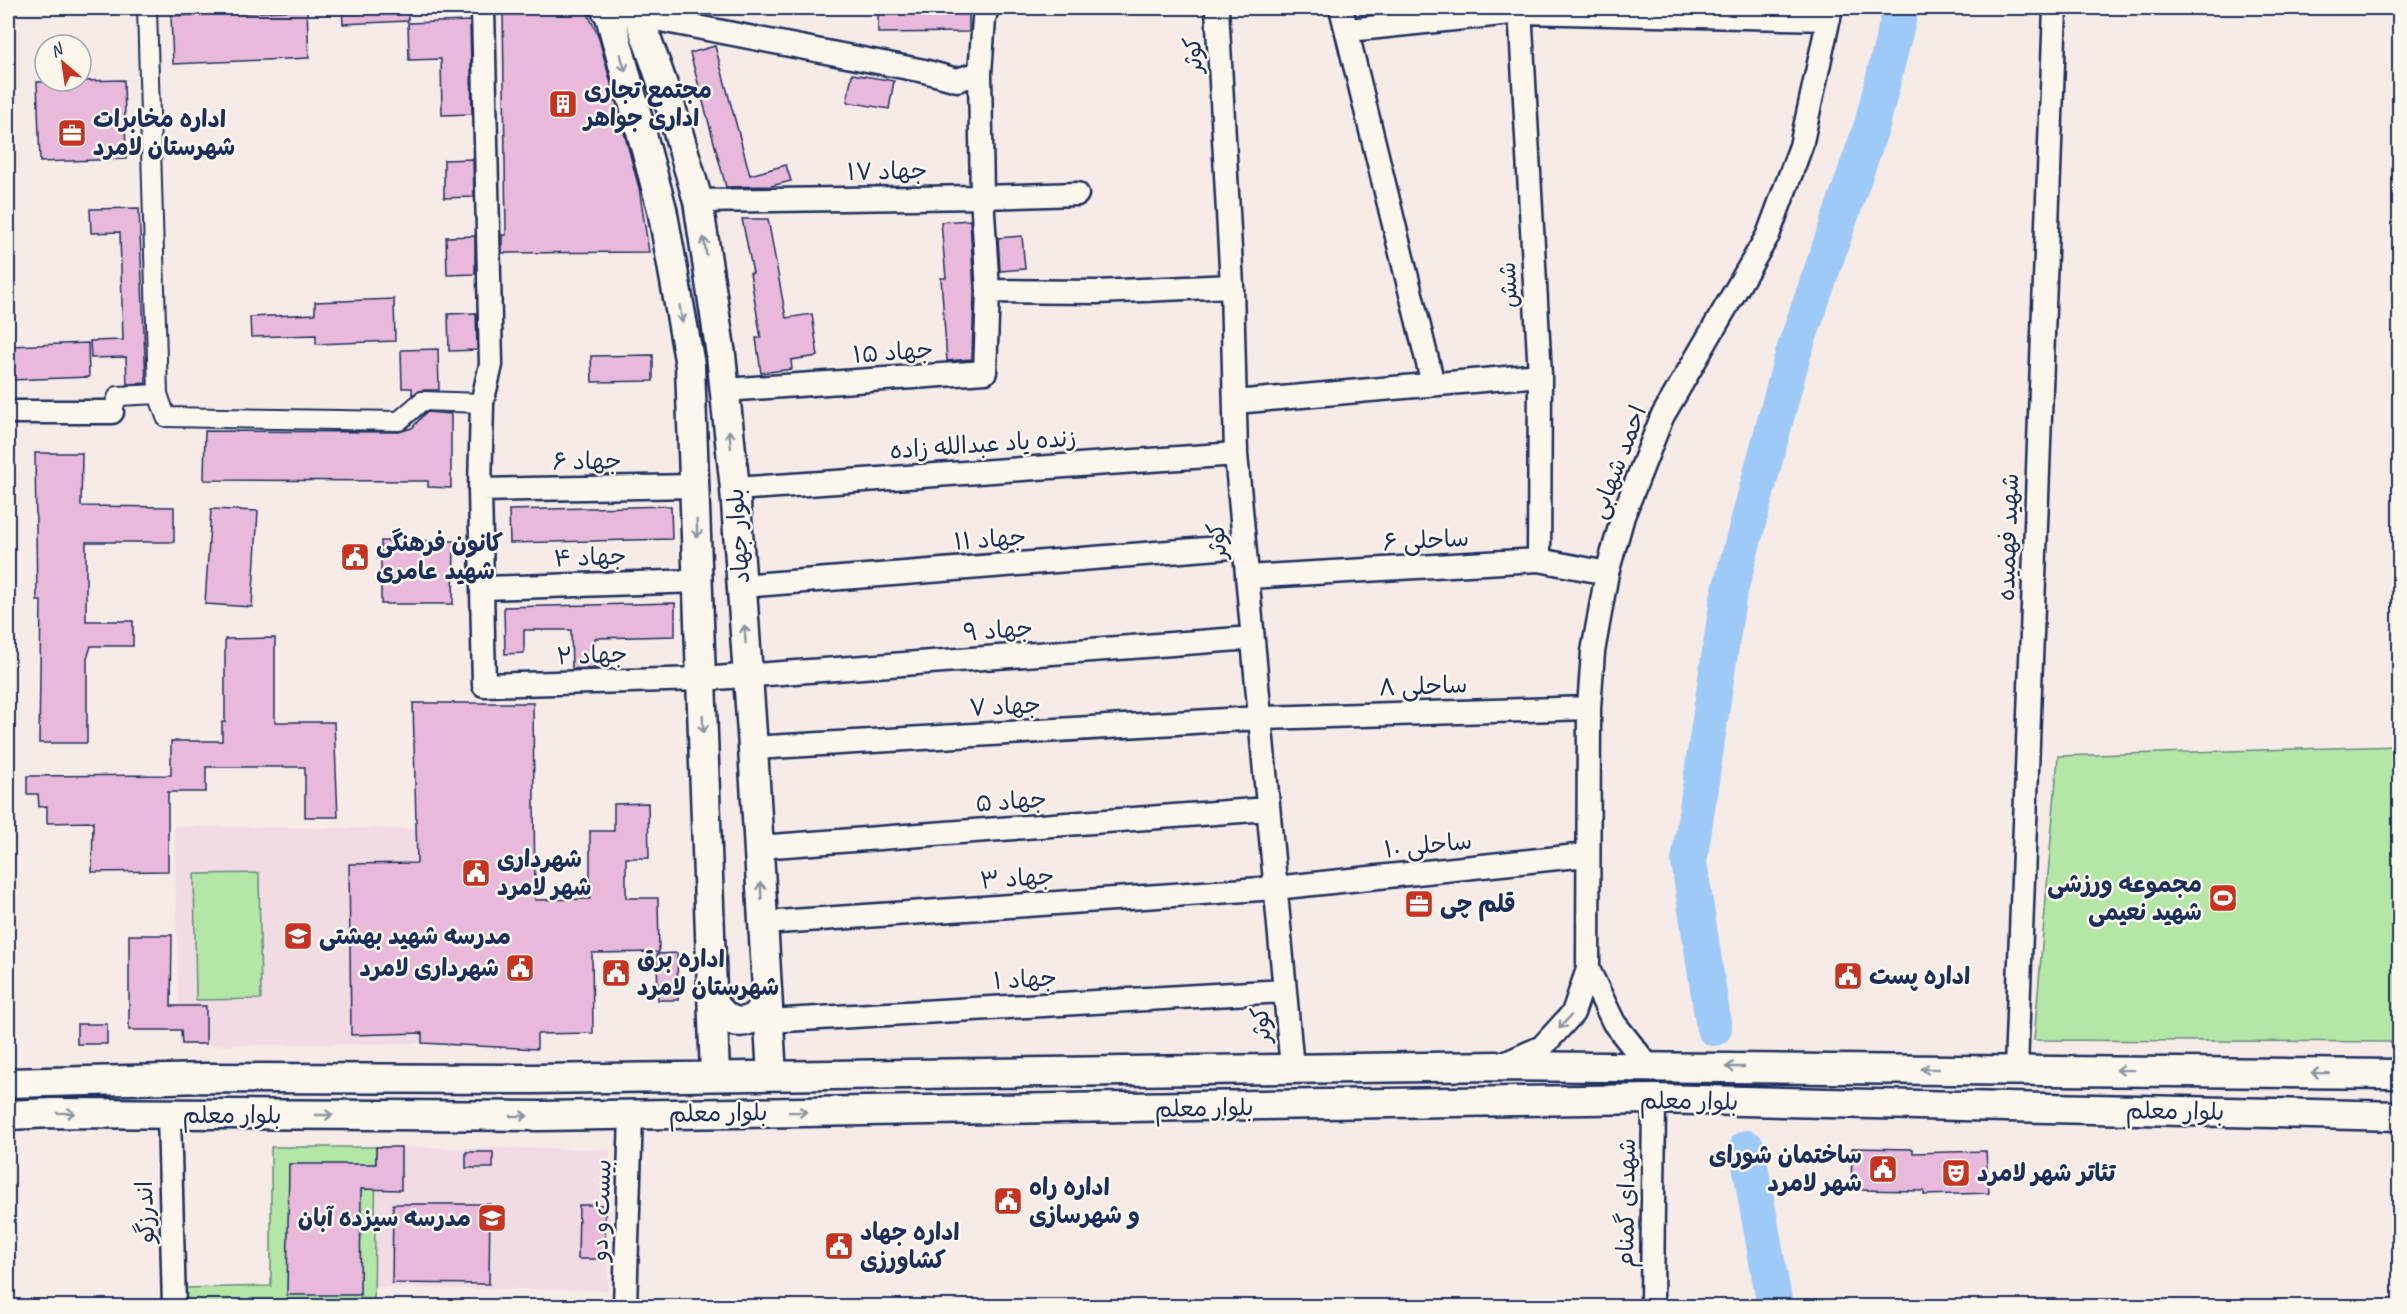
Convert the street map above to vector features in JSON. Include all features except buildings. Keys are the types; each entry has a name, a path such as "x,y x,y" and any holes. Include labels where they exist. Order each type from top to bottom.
{"street":[{"path":"147,8 158,394 166,417 399,421 422,401 482,403"},
{"path":"483,8 491,365 482,403 480,490 483,588"},
{"name":"بلوار جهاد","path":"605,8 610,16 662,209 690,365 715,1076"},
{"path":"987,8 984,19 980,73 981,197 988,291 1097,292 1232,286"},
{"name":"کوثر","path":"1217,8 1232,286 1236,454 1292,1068"},
{"path":"1341,8 1433,384"},
{"name":"شهید فهمیده","path":"2016,1069 2055,8"},
{"path":"1348,30 1521,10 1830,13"},
{"name":"شش","path":"1521,10 1540,375 1539,560"},
{"path":"638,12 924,71 957,80 980,73"},
{"name":"بلوار جهاد","path":"638,12 698,201 725,390 735,489 748,675 772,1076"},
{"name":"احمد شهابی","path":"1500,1066 1542,1047 1574,1013 1588,969 1586,855 1588,708 1593,652 1607,573 1623,516 1662,417 1768,235 1801,146 1830,13"},
{"name":"جهاد ۱۷","path":"698,201 1077,194"},
{"name":"جهاد ۱۵","path":"725,390 985,372 988,291"},
{"path":"1235,402 1540,375"},
{"path":"8,412 112,412 118,396 158,394"},
{"name":"زنده یاد عبدالله زاده","path":"735,489 1236,454"},
{"name":"جهاد ۶","path":"480,490 696,486"},
{"name":"جهاد ۱۱","path":"741,586 1244,546"},
{"name":"ساحلی ۶","path":"1247,577 1539,560 1607,573"},
{"name":"جهاد ۴","path":"483,588 699,580"},
{"name":"جهاد ۲","path":"483,588 484,685 702,679"},
{"name":"جهاد ۹","path":"702,679 1252,638"},
{"name":"ساحلی ۸","path":"1260,718 1588,708"},
{"name":"جهاد ۷","path":"753,748 1260,718"},
{"name":"جهاد ۵","path":"759,847 1268,809"},
{"name":"ساحلی ۱۰","path":"1275,888 1586,855"},
{"name":"جهاد ۳","path":"763,923 1275,888"},
{"name":"احمد شهابی","path":"1588,969 1614,1023 1649,1067"},
{"name":"جهاد ۱","path":"768,1011 1285,992"},
{"path":"713,1002 721,1015 733,1021 748,1021 768,1011"},
{"name":"بلوار معلم","path":"8,1083 207,1078 534,1079 1500,1066 2400,1074"},
{"path":"1081,1070 1083,1109"},
{"path":"2366,1115 2368,1073"},
{"name":"بلوار معلم","path":"8,1115 53,1113 631,1114 1654,1099 2400,1116"},
{"name":"شهدای گمنام","path":"1652,1306 1654,1099"},
{"name":"بیست و دو","path":"625,1306 631,1114"},
{"name":"اندرزگو","path":"169,1115 174,1306"}],"shaded area":[{"name":"مدرسه شهید بهشتی","path":"174,826 418,829 422,1043 180,1046"},
{"name":"مدرسه سیزده آبان","path":"376,1147 610,1149 608,1290 375,1288"}],"green space":[{"name":"مجموعه ورزشی شهید نعیمی","path":"2399,746 2399,1042 2034,1040 2058,756"},
{"path":"259,873 261,999 196,1000 194,874"},
{"path":"271,1147 376,1147 374,1306 186,1306 185,1288 271,1286"}],"waterway":[{"path":"1714,1028 1689,862 1728,598 1793,354 1872,125 1901,8"},
{"path":"1747,1148 1775,1306"}],"place":[{"name":"مجتمع تجاری اداری جواهر","path":"563,104"},
{"name":"اداره مخابرات شهرستان لامرد","path":"72,133"},
{"name":"کانون فرهنگی شهید عامری","path":"355,557"},
{"name":"شهرداری شهر لامرد","path":"476,873"},
{"name":"مجموعه ورزشی شهید نعیمی","path":"2223,898"},
{"name":"قلم چی","path":"1419,904"},
{"name":"مدرسه شهید بهشتی","path":"298,936"},
{"name":"شهرداری لامرد","path":"520,968"},
{"name":"اداره برق شهرستان لامرد","path":"616,973"},
{"name":"اداره پست","path":"1848,976"},
{"name":"ساختمان شورای شهر لامرد","path":"1883,1169"},
{"name":"تئاتر شهر لامرد","path":"1956,1173"},
{"name":"اداره راه و شهرسازی","path":"1008,1201"},
{"name":"مدرسه سیزده آبان","path":"492,1218"},
{"name":"اداره جهاد کشاورزی","path":"839,1246"}]}
